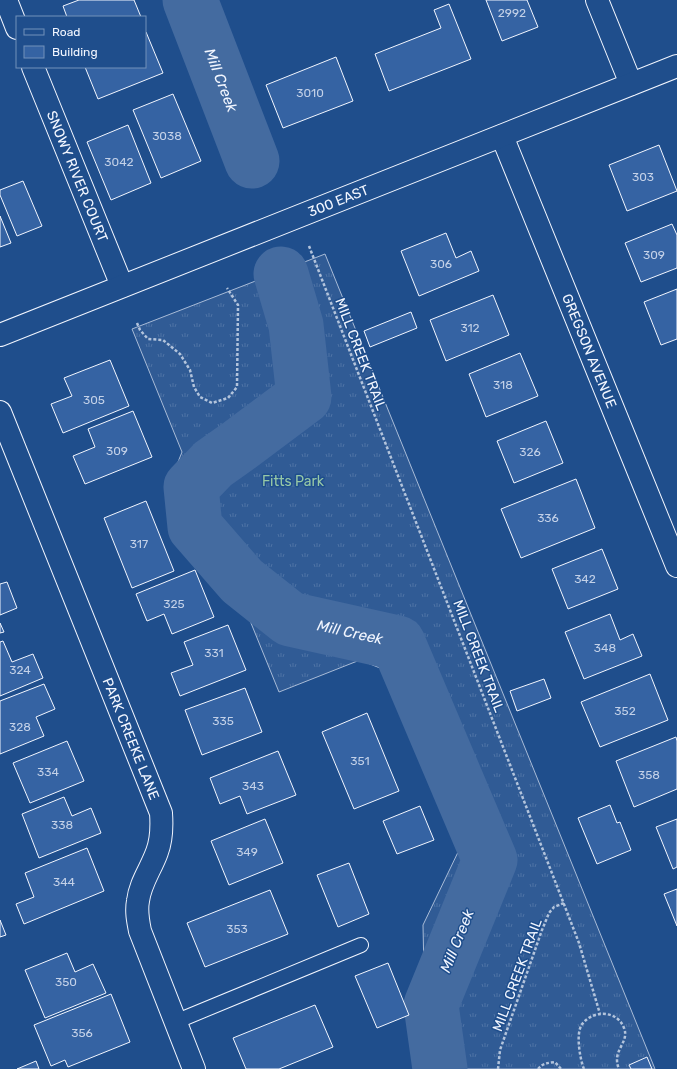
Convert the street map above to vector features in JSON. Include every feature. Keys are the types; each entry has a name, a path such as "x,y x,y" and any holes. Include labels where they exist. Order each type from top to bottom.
{"street":[{"path":"6,0 16,25"},
{"path":"597,0 631,84"},
{"name":"300 EAST","path":"0,335 677,66"},
{"name":"SNOWY RIVER COURT","path":"33,68 122,286"},
{"name":"GREGSON AVENUE","path":"502,136 677,566"},
{"name":"PARK CREEKE LANE","path":"0,412 161,813 161,839 157,853 143,881 138,900 137,916 140,931 194,1069"}],"lane":[{"path":"175,1022 361,945"}],"path":[{"name":"MILL CREEK TRAIL","path":"309,246 564,903 554,907 549,913 542,930 500,1050 498,1069"},
{"path":"138,323 140,330 148,339 163,340 180,354 190,370 194,387 200,397 212,403 228,398 237,388 238,305 227,288"},
{"path":"564,903 579,943 600,1014"},
{"path":"584,1069 579,1040 580,1027 590,1018 600,1014 612,1015 621,1022 624,1028 624,1041 617,1057 619,1069"},
{"path":"538,1069 548,1063 555,1062 561,1069"}],"green space":[{"name":"Fitts Park","path":"325,254 655,1069 426,1069 410,1028 425,1022 423,925 460,848 390,672 360,660 279,692 240,596 173,519 170,482 182,452 132,329"}],"building":[{"path":"79,0 134,0 141,16 67,16 63,6"},
{"path":"486,0 527,0 538,27 502,41"},
{"path":"449,4 471,59 389,91 375,54 441,28 434,10"},
{"path":"146,32 163,73 98,99 85,68 146,68"},
{"path":"336,57 353,101 283,128 266,85"},
{"path":"173,94 201,161 161,178 133,110"},
{"path":"128,125 151,183 111,200 87,142"},
{"path":"659,145 677,191 627,211 609,165"},
{"path":"23,181 42,226 17,236 0,195 0,190"},
{"path":"0,216 11,243 0,247"},
{"path":"672,224 677,235 677,268 641,282 625,243"},
{"path":"446,233 456,258 471,251 479,271 419,296 401,251"},
{"path":"677,289 677,339 661,345 644,302"},
{"path":"493,295 509,335 446,361 430,320"},
{"path":"411,312 417,328 370,347 364,331"},
{"path":"520,353 538,396 486,417 469,374"},
{"path":"110,360 129,406 63,433 51,404 72,396 64,378"},
{"path":"133,411 152,457 85,484 73,456 95,447 88,429"},
{"path":"546,421 563,463 514,483 497,441"},
{"path":"576,479 595,528 521,558 501,509"},
{"path":"146,501 174,571 132,588 104,518"},
{"path":"602,549 618,589 568,609 552,569"},
{"path":"195,570 214,617 172,634 164,614 147,621 136,594"},
{"path":"7,582 17,608 0,615 0,584"},
{"path":"610,614 620,640 633,634 642,656 584,679 565,632"},
{"path":"0,623 4,632 0,633"},
{"path":"228,625 246,670 180,696 171,673 193,665 184,642"},
{"path":"3,641 12,662 33,654 43,678 0,696 0,642"},
{"path":"650,674 668,720 600,747 581,702"},
{"path":"544,679 551,698 517,711 510,691"},
{"path":"44,684 55,709 36,717 44,736 0,754 0,701"},
{"path":"245,688 262,732 202,755 185,710"},
{"path":"367,713 399,791 354,809 322,732"},
{"path":"676,737 677,789 634,807 616,761"},
{"path":"67,741 84,781 30,803 13,763"},
{"path":"278,751 296,795 247,814 240,796 220,804 210,778"},
{"path":"64,797 72,816 91,808 101,833 39,858 22,814"},
{"path":"610,805 617,823 620,822 631,850 597,864 578,818"},
{"path":"420,806 434,840 397,854 383,821"},
{"path":"265,819 283,863 229,885 211,841"},
{"path":"677,819 677,867 673,869 656,827"},
{"path":"87,848 104,891 24,924 16,904 34,897 25,873"},
{"path":"349,863 369,914 338,927 317,875"},
{"path":"677,889 677,926 664,894"},
{"path":"270,890 288,934 205,967 187,923"},
{"path":"0,920 6,935 0,937"},
{"path":"67,953 75,972 93,964 106,993 45,1018 25,970"},
{"path":"388,963 409,1015 377,1028 355,976"},
{"path":"111,994 130,1042 68,1067 65,1060 51,1066 34,1025"},
{"path":"315,1005 333,1047 279,1069 246,1069 233,1038"},
{"path":"647,1057 652,1069 631,1069 629,1065"},
{"path":"36,1061 39,1069 17,1069"}],"waterway":[{"name":"Mill Creek","path":"190,0 252,161"},
{"name":"Mill Creek","path":"281,274 296,325 304,397 213,464 191,487 195,527 242,581 290,619 398,643 490,860 431,1005 440,1069"}]}
